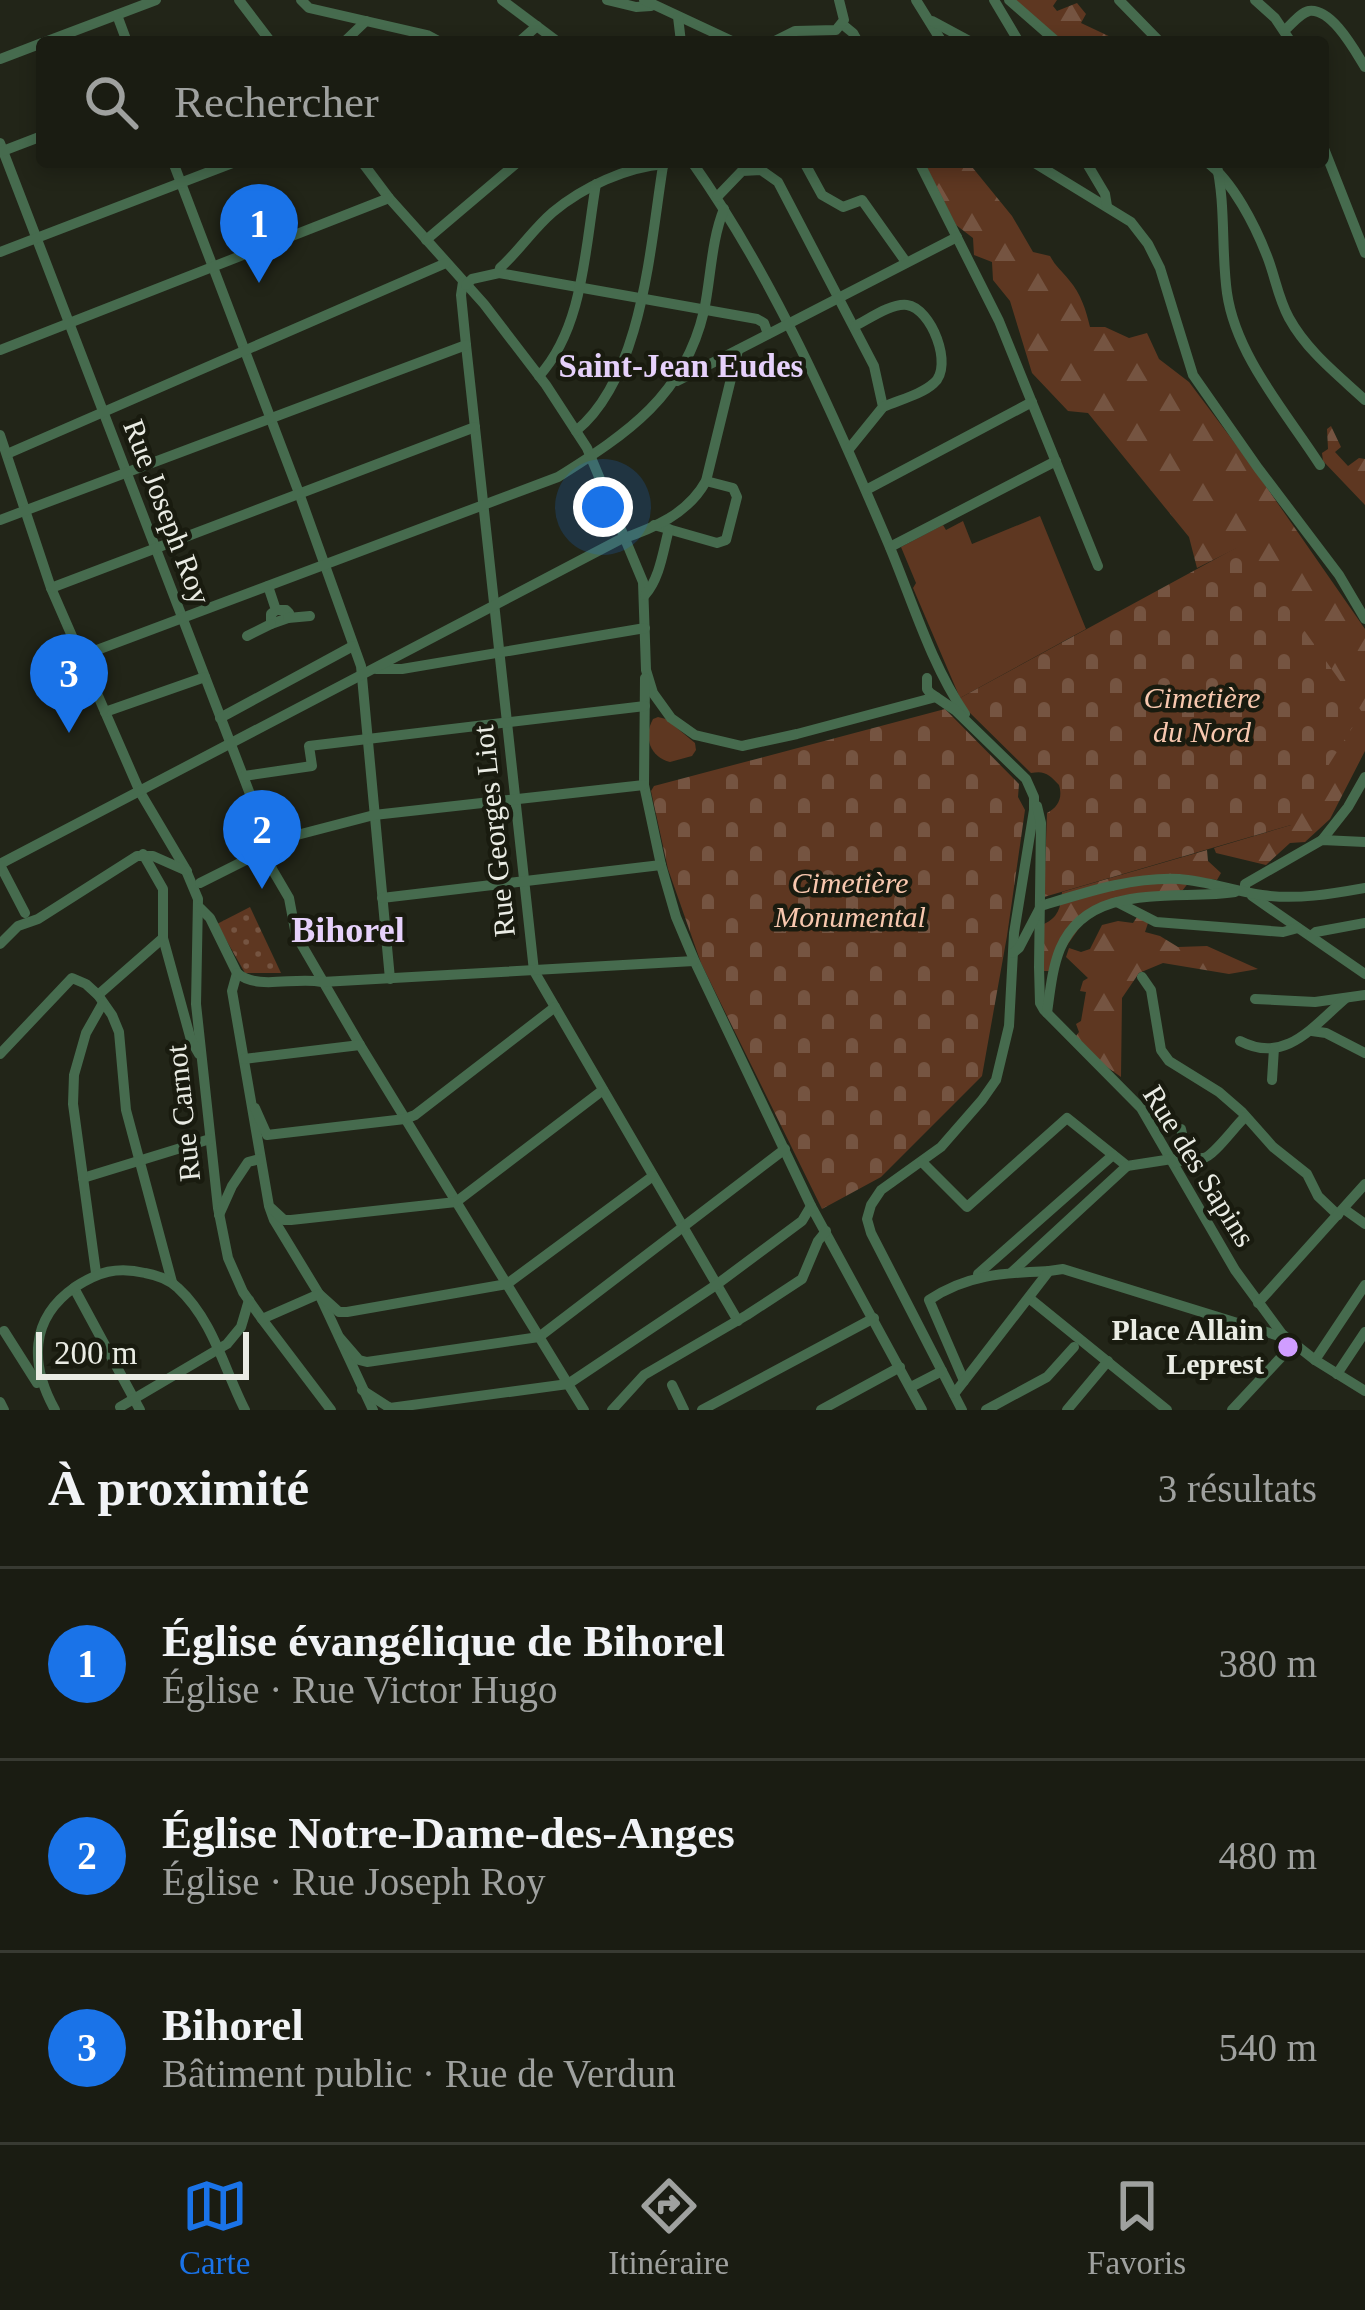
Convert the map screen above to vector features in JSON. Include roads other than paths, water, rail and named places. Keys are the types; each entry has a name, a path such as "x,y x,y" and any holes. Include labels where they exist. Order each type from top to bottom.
{"street":[{"path":"62,36 155,0"},
{"path":"239,0 267,36"},
{"path":"301,0 309,8 429,36"},
{"path":"502,0 550,36"},
{"path":"607,0 635,7 649,3 721,36"},
{"path":"783,36 836,30 844,14 839,0"},
{"path":"916,0 939,36"},
{"path":"994,0 1015,36"},
{"path":"1009,0 1050,36"},
{"path":"1119,0 1154,36"},
{"path":"1255,0 1288,36"},
{"path":"1285,30 1303,13 1314,10 1349,41 1365,67"},
{"path":"116,15 125,36"},
{"path":"678,17 680,36"},
{"path":"929,19 960,36"},
{"path":"351,36 366,22"},
{"path":"842,24 855,36"},
{"path":"525,36 536,26"},
{"path":"0,59 36,46"},
{"path":"1,149 36,138"},
{"name":"Rue Joseph Roy","path":"1,149 244,776 272,869 289,898 296,935 584,1410"},
{"path":"1329,161 1365,253"},
{"path":"175,168 361,666 390,979"},
{"path":"0,252 219,168"},
{"path":"366,168 538,376 590,457 643,583 648,702 644,783 676,917 812,1206 922,1410"},
{"path":"426,240 511,168"},
{"path":"499,274 550,214 596,184 643,168"},
{"path":"576,430 596,408 628,349 664,168"},
{"path":"696,168 724,209 849,449 928,644 977,731"},
{"path":"717,197 742,172 755,168"},
{"path":"764,168 778,182 855,326 874,366 883,407"},
{"path":"808,168 822,195 843,207 862,200 906,262"},
{"path":"922,168 999,321 1098,566"},
{"path":"1044,168 1131,222 1154,256 1193,375 1339,574 1365,619"},
{"path":"1090,168 1107,206"},
{"path":"1218,168 1232,318 1251,361 1320,465"},
{"path":"1219,168 1266,252 1293,325 1365,400"},
{"path":"538,376 553,357 572,315 596,184"},
{"path":"0,350 389,198"},
{"path":"81,656 558,477 590,457 645,414 675,382 694,348 724,209"},
{"path":"675,382 957,237"},
{"path":"7,454 446,263"},
{"path":"465,284 499,274 761,321 768,334"},
{"name":"Rue Georges Liot","path":"465,284 461,295 466,345 534,971 738,1321"},
{"path":"849,449 883,407 935,383 943,357 926,317 916,308 898,305 855,326"},
{"path":"0,520 466,345"},
{"path":"399,663 494,605 696,500 706,481 738,350"},
{"path":"866,490 1032,402"},
{"path":"52,588 475,427"},
{"name":"Rue Carnot","path":"0,435 52,588 140,792 187,872 200,908 196,1004 228,1258 248,1300 331,1410"},
{"path":"890,547 1056,461"},
{"path":"654,525 717,543 726,540 737,497 733,488 706,481"},
{"path":"645,595 656,578 669,530"},
{"path":"268,586 276,610"},
{"path":"271,624 276,610 286,610 288,618"},
{"path":"248,637 288,618 310,616"},
{"path":"25,913 0,865 375,669 645,628"},
{"path":"928,644 927,689 1026,779 1034,797 1041,823 1040,1003 1046,1013"},
{"path":"220,718 353,646"},
{"path":"244,776 312,766 309,746 648,702 695,735 742,746 936,698 944,688 944,676"},
{"path":"105,712 205,677"},
{"path":"912,702 927,678"},
{"path":"648,702 665,710"},
{"path":"1244,890 1245,884 1322,840 1365,777"},
{"path":"200,883 269,848 274,841 374,815 644,783"},
{"path":"962,1410 867,1219 881,1190 955,1133 996,1079 1009,1026 1018,899 1034,797"},
{"path":"1322,840 1365,842"},
{"path":"0,944 18,926 38,919 143,854 187,872"},
{"path":"143,854 164,889 163,938 191,1040 201,1057"},
{"path":"382,898 661,865"},
{"path":"1013,952 1041,906 1116,884 1182,879 1261,895 1299,896 1365,888"},
{"path":"1046,1013 1062,944 1093,911 1140,897 1209,896 1244,890 1365,974"},
{"path":"1117,902 1156,922 1283,932 1298,928"},
{"path":"200,908 210,918 237,973 248,981 390,979 694,961"},
{"path":"1311,936 1365,923"},
{"path":"96,1273 73,1104 74,1075 100,999 163,938"},
{"path":"237,973 232,992 269,1206 319,1294 373,1410"},
{"path":"1142,977 1151,990 1161,1050 1168,1061 1219,1092 1273,1148 1307,1174 1318,1196 1365,1224"},
{"path":"0,1054 72,978 86,984 112,1015 119,1032 126,1111 172,1282 197,1310 245,1410"},
{"path":"1255,999 1316,1002 1365,995"},
{"path":"1240,1041 1254,1048 1274,1048 1312,1031 1346,998"},
{"path":"251,1106 257,1108 267,1135 405,1119 555,1007"},
{"name":"Rue des Sapins","path":"1046,1013 1141,1108 1178,1160 1234,1270 1281,1335 1365,1391"},
{"path":"1312,1031 1365,1053"},
{"path":"244,1059 360,1045"},
{"path":"1272,1080 1274,1048"},
{"path":"269,1206 284,1220 456,1202 603,1090"},
{"path":"1011,1273 1127,1166 1208,1157 1245,1117"},
{"path":"922,1162 967,1207 1067,1118 1127,1166"},
{"path":"1178,1160 1181,1129"},
{"path":"83,1178 210,1139"},
{"path":"340,1338 359,1360 367,1362 538,1336 784,1149"},
{"path":"976,1276 1113,1155"},
{"path":"219,1215 248,1162 260,1159"},
{"path":"319,1294 339,1312 347,1312 507,1284 653,1176"},
{"path":"1258,1303 1365,1184"},
{"path":"362,1390 390,1408 568,1384 716,1285 802,1221 812,1206"},
{"path":"612,1410 644,1375 802,1279 826,1232"},
{"path":"964,1381 929,1300 976,1276 1063,1269 1281,1335 1285,1353"},
{"path":"954,1394 1049,1270"},
{"path":"43,1390 37,1359 44,1319 59,1298 96,1273 136,1271 172,1282"},
{"path":"1285,1353 1311,1357 1365,1285"},
{"path":"74,1288 137,1404"},
{"path":"262,1319 319,1294"},
{"path":"1028,1298 1167,1410"},
{"path":"121,1407 137,1404 227,1344 242,1328 248,1300"},
{"path":"702,1410 874,1318"},
{"path":"4,1331 55,1410"},
{"path":"1336,1374 1365,1332"},
{"path":"986,1410 1046,1377 1074,1347"},
{"path":"1232,1410 1285,1353"},
{"path":"1067,1410 1108,1361"},
{"path":"820,1410 900,1367"},
{"path":"911,1387 942,1371"},
{"path":"672,1385 684,1410"},
{"path":"0,1402 4,1410"}],"place":[{"name":"Église évangélique de Bihorel","path":"259,283"},
{"name":"Bihorel","path":"69,733"},
{"name":"Église Notre-Dame-des-Anges","path":"262,889"},
{"name":"Place Allain Leprest","path":"1288,1347"}],"district":[{"name":"Saint-Jean Eudes","path":"681,365"},
{"name":"Bihorel","path":"348,929"}],"park label":[{"name":"Cimetière du Nord","path":"1202,715"},
{"name":"Cimetière Monumental","path":"850,900"}]}
